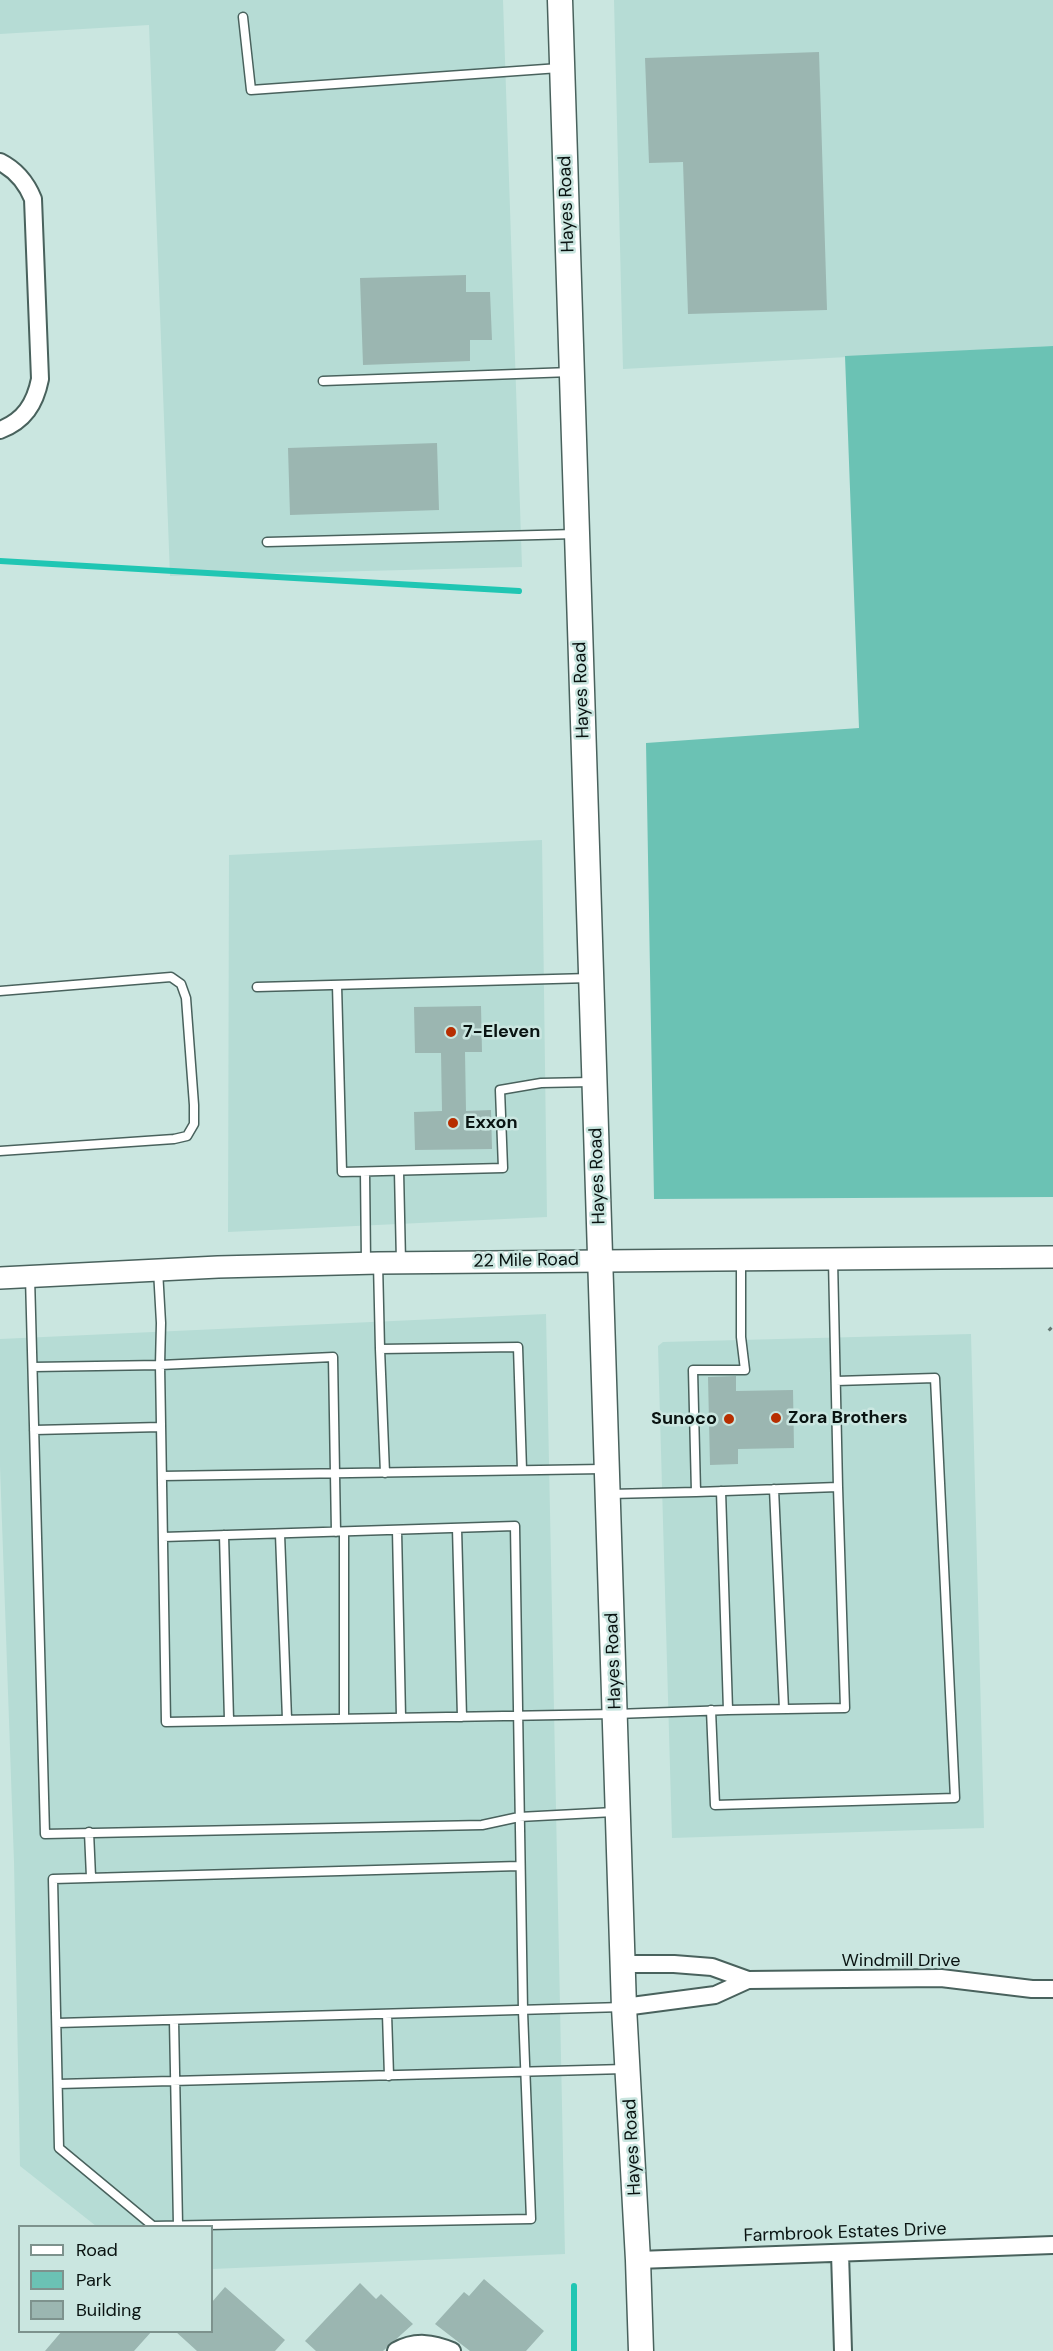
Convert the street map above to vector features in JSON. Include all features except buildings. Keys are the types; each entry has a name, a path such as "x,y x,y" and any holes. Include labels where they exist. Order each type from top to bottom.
{"main road":[{"name":"Hayes Road","path":"560,0 602,1260 624,2007 629,2069 641,2351"}],"street":[{"path":"0,162 11,167 22,178 33,199 40,379 38,393 29,410 19,420 0,430"},
{"name":"22 Mile Road","path":"0,1278 158,1269 401,1262 1053,1257"},
{"name":"Windmill Drive","path":"623,1964 712,1967 748,1980 941,1978 1032,1989 1053,1989"},
{"name":"Windmill Drive","path":"624,2007 715,1995 748,1980"},
{"name":"Farmbrook Estates Drive","path":"638,2260 1053,2245"},
{"path":"840,2253 843,2351"},
{"path":"396,2351 404,2346 421,2343 435,2344 452,2351"}],"lane":[{"path":"243,18 251,90 562,68"},
{"path":"323,381 572,372"},
{"path":"267,542 577,534"},
{"path":"0,991 171,977 182,984 186,998 195,1105 194,1124 187,1136 174,1139 0,1151"},
{"path":"257,987 591,978"},
{"path":"337,985 342,1172 503,1168 500,1090 541,1083 595,1082"},
{"path":"399,1171 401,1262"},
{"path":"365,1172 380,1349 385,1473"},
{"path":"158,1269 161,1323 166,1722 519,1716 846,1708 833,1257"},
{"path":"696,1492 693,1370 745,1370 741,1337 741,1259"},
{"path":"30,1276 45,1834 482,1825 519,1817 619,1811"},
{"path":"380,1349 518,1347 522,1470"},
{"path":"33,1367 160,1365 333,1357 344,1718"},
{"path":"711,1710 715,1805 955,1798 935,1378 836,1381"},
{"path":"34,1430 161,1426"},
{"path":"162,1476 607,1469"},
{"path":"608,1494 838,1487"},
{"path":"774,1489 784,1709"},
{"path":"721,1491 728,1710"},
{"path":"163,1537 515,1526 519,1866 531,2219 178,2225 174,2020"},
{"path":"457,1528 462,1717"},
{"path":"397,1530 401,1717"},
{"path":"280,1534 287,1719"},
{"path":"224,1535 229,1720"},
{"path":"89,1832 91,1877"},
{"path":"152,2225 60,2148 53,1879 519,1866"},
{"path":"57,2023 624,2007"},
{"path":"387,2014 389,2076"},
{"path":"58,2084 629,2069"}],"path":[{"path":"1049,1328 1053,1332"}],"shaded area":[{"path":"0,0 503,0 522,567 170,576 149,25 0,34"},
{"path":"614,0 1053,0 1053,346 623,369"},
{"path":"542,840 547,1217 228,1232 229,855"},
{"path":"546,1314 565,2254 213,2269 213,2225 95,2225 20,2166 14,1862 0,1466 0,1339"},
{"path":"971,1334 984,1828 672,1838 658,1346 663,1342"}],"green space":[{"path":"1053,346 1053,1197 654,1199 646,743 859,728 845,356"}],"waterway":[{"path":"0,561 519,591"},
{"path":"574,2286 574,2351"}],"place":[{"name":"7-Eleven","path":"451,1032"},
{"name":"Exxon","path":"453,1123"},
{"name":"Zora Brothers","path":"776,1418"},
{"name":"Sunoco","path":"729,1419"}]}
